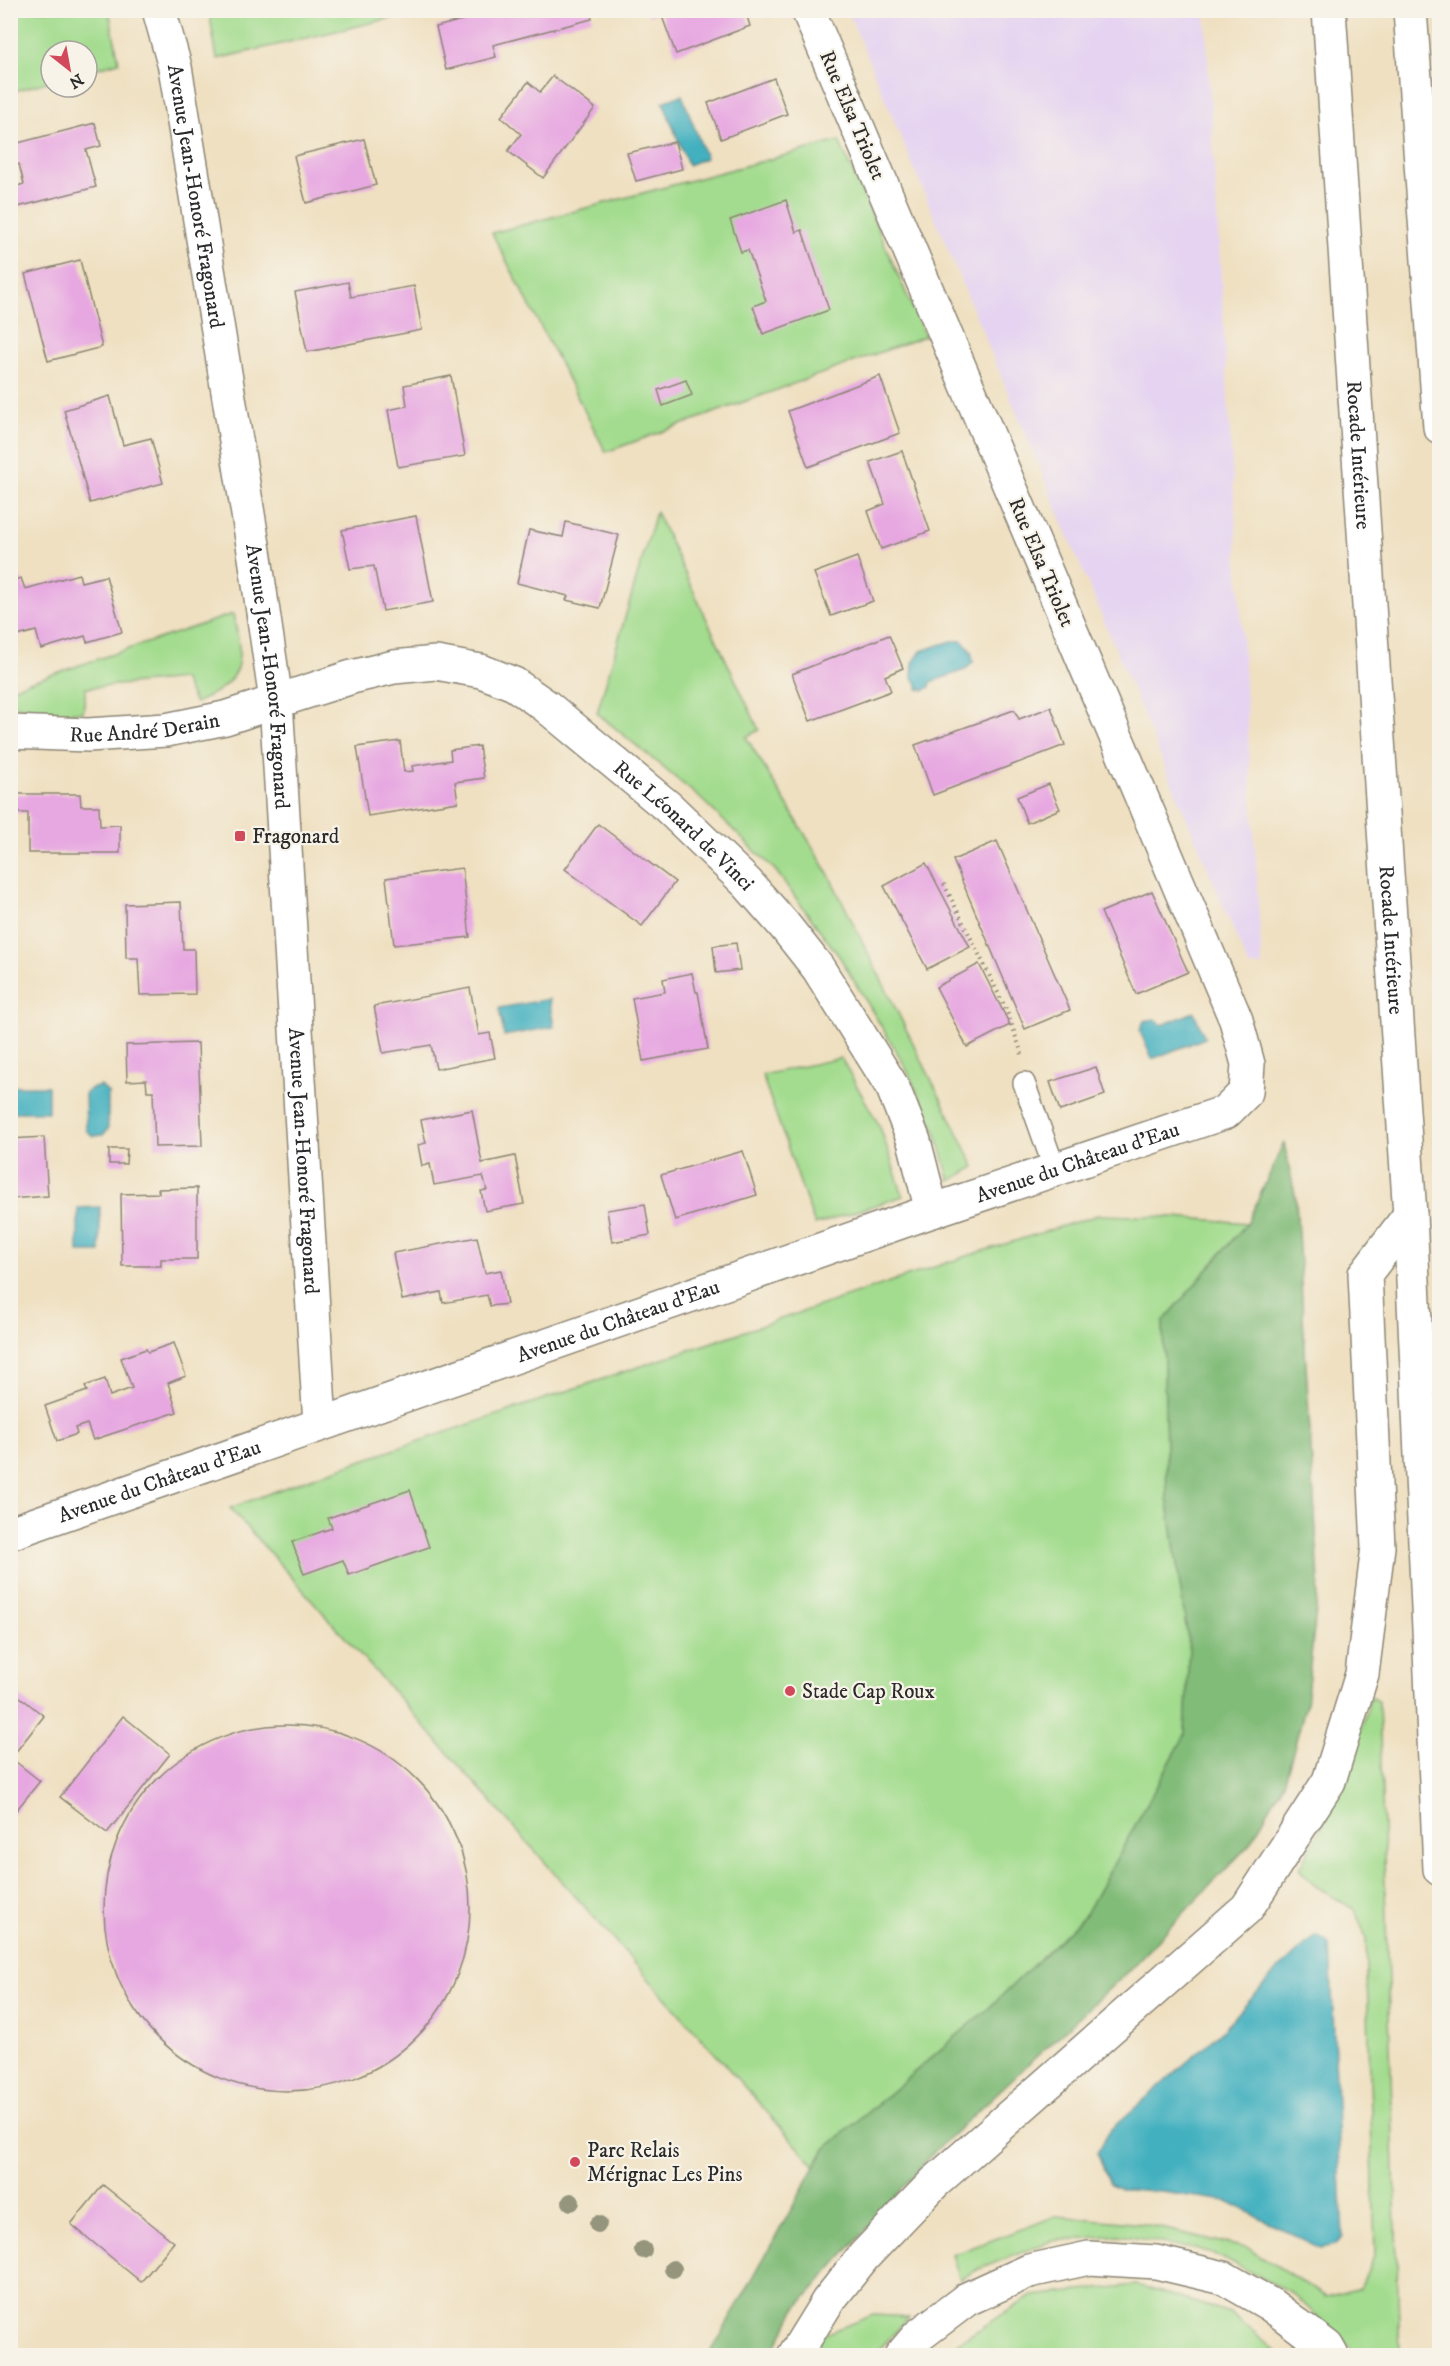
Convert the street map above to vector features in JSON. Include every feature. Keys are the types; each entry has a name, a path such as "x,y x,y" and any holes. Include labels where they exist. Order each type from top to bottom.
{"main road":[{"name":"Avenue Jean-Honoré Fragonard","path":"159,10 175,67 255,557 276,701 320,1424"},
{"name":"Rue Elsa Triolet","path":"808,10 1236,1020 1248,1064 1246,1092 1226,1112"},
{"name":"Rocade Intérieure","path":"1329,10 1410,1215 1440,1869"},
{"path":"1410,10 1440,427"},
{"name":"Rue Léonard de Vinci","path":"276,701 394,667 436,663 481,670 514,684 546,706 668,807 747,883 818,969 892,1088 914,1141 932,1211"},
{"name":"Rue André Derain","path":"10,732 88,735 166,730 225,718 276,701"},
{"name":"Avenue du Château d'Eau","path":"10,1533 932,1211 1226,1112"},
{"path":"794,2355 828,2301 864,2256 934,2183 1247,1908 1329,1781 1362,1674 1378,1546 1365,1274 1410,1215"},
{"path":"901,2355 918,2336 967,2299 1029,2271 1089,2258 1156,2262 1224,2278 1271,2305 1327,2348 1332,2355"}],"lane":[{"path":"1024,1083 1055,1170"}],"path":[{"path":"944,884 1006,1009 1024,1060"}],"shaded area":[{"path":"848,11 1205,11 1262,966 1249,967"}],"green space":[{"path":"11,10 109,11 119,62 99,68 99,39 39,39 39,84 11,92"},
{"path":"209,10 422,11 217,59"},
{"path":"839,141 925,336 606,452 492,233"},
{"path":"656,512 759,730 746,737 826,869 975,1167 950,1181 936,1132 903,1062 839,956 776,871 700,798 597,713"},
{"path":"233,614 239,646 237,669 223,687 195,703 183,679 86,688 83,712 61,713 11,705 11,688"},
{"path":"841,1058 880,1127 903,1196 815,1225 762,1075"},
{"path":"1284,1143 1296,1199 1319,1581 1306,1704 1285,1781 1249,1845 1126,1973 936,2150 795,2310 772,2355 709,2356 825,2149 989,2008 1086,1914 1185,1735 1189,1647 1167,1496 1163,1322 1247,1223"},
{"name":"Stade Cap Roux","path":"1098,1215 1174,1217 1247,1223 1163,1322 1167,1496 1189,1647 1185,1735 1086,1914 989,2008 825,2149 815,2166 230,1508 319,1475 967,1256"},
{"path":"1371,1696 1379,1702 1400,2355 1359,2355 1292,2293 1210,2252 1120,2235 1051,2241 979,2269 960,2279 952,2255 1057,2216 1144,2224 1250,2249 1326,2297 1360,2288 1375,2254 1366,1938 1355,1910 1314,1885 1299,1869 1343,1788"},
{"path":"1137,2285 1230,2313 1280,2355 940,2355 1032,2296"},
{"path":"873,2315 909,2317 874,2355 813,2356 822,2335"}],"water":[{"path":"682,95 706,158 688,165 663,102"},
{"path":"952,641 962,641 971,651 973,662 965,670 931,682 930,687 925,690 918,689 918,684 912,677 913,663 921,651"},
{"path":"549,999 554,1027 504,1036 499,1008"},
{"path":"1194,1012 1205,1038 1152,1059 1140,1031 1144,1021 1155,1019 1162,1025"},
{"path":"11,1086 48,1086 48,1112 11,1112"},
{"path":"101,1086 108,1093 108,1129 103,1135 93,1136 86,1130 85,1094 90,1089"},
{"path":"100,1207 100,1252 78,1252 78,1208"},
{"path":"1317,1936 1330,1944 1343,2237 1335,2245 1320,2248 1227,2201 1161,2192 1123,2190 1110,2184 1097,2153 1111,2129 1222,2031 1270,1978"}],"building":[{"path":"500,10 590,10 592,19 493,45 496,57 446,70 436,27"},
{"path":"647,10 745,10 750,26 676,54 660,11 649,16"},
{"path":"553,76 595,108 543,178 508,151 521,134 501,117 528,82 540,92"},
{"path":"774,78 787,114 721,139 708,103"},
{"path":"95,123 101,146 86,150 96,187 10,209 10,188 24,184 19,164 14,166 10,145"},
{"path":"364,139 376,185 306,203 294,156"},
{"path":"675,142 682,169 636,181 627,153"},
{"path":"786,200 796,232 802,230 829,310 763,334 753,306 766,301 748,250 741,252 730,220"},
{"path":"80,260 102,347 48,361 25,274"},
{"path":"348,282 351,297 414,286 422,330 307,352 295,292"},
{"path":"451,376 465,456 398,467 388,410 407,406 404,385"},
{"path":"880,376 900,433 808,467 788,411"},
{"path":"686,380 692,395 663,406 658,390"},
{"path":"110,396 123,445 151,438 163,483 90,503 64,410"},
{"path":"902,451 930,531 881,549 868,511 885,504 870,462"},
{"path":"416,516 433,602 383,611 374,566 350,569 342,530"},
{"path":"566,522 619,535 600,608 566,600 568,596 517,583 529,530 563,537"},
{"path":"857,557 873,601 831,616 814,573"},
{"path":"79,574 81,582 106,576 122,632 87,642 85,636 41,649 36,631 10,638 10,581 21,578 25,589"},
{"path":"889,635 903,668 885,676 891,691 810,721 792,674"},
{"path":"1051,707 1065,745 933,795 915,745 1014,710 1019,719"},
{"path":"400,741 404,772 413,771 412,766 451,760 450,750 479,746 484,778 455,782 458,802 368,816 357,747"},
{"path":"1049,784 1060,809 1027,823 1017,797"},
{"path":"12,794 80,794 81,806 99,806 100,826 120,825 120,853 28,853 28,813 13,813"},
{"path":"598,824 675,882 642,926 565,869"},
{"path":"997,841 1070,1010 1025,1029 953,860"},
{"path":"926,863 970,947 927,969 884,886"},
{"path":"462,868 470,937 394,945 386,878"},
{"path":"1152,891 1188,972 1136,994 1101,912"},
{"path":"181,902 183,949 194,949 195,994 140,995 138,958 126,958 125,904"},
{"path":"736,943 740,970 716,973 713,946"},
{"path":"979,964 1010,1025 967,1047 936,987"},
{"path":"692,973 696,992 698,992 708,1049 643,1061 632,998 665,992 663,979"},
{"path":"470,988 479,1035 490,1033 495,1058 436,1069 431,1045 383,1053 374,1006"},
{"path":"198,1043 202,1146 155,1147 153,1091 147,1091 146,1080 127,1081 126,1045"},
{"path":"1096,1067 1105,1095 1060,1111 1050,1082"},
{"path":"472,1110 482,1163 515,1156 524,1204 485,1211 481,1191 487,1190 483,1176 434,1185 430,1164 422,1166 418,1145 426,1143 421,1120"},
{"path":"44,1137 48,1196 10,1199 10,1139"},
{"path":"109,1149 127,1149 126,1164 109,1164"},
{"path":"743,1151 757,1195 675,1220 661,1175"},
{"path":"197,1188 197,1259 161,1259 161,1266 122,1266 121,1194 159,1193 158,1189"},
{"path":"645,1204 650,1235 612,1242 607,1210"},
{"path":"10,1212 12,1212 14,1244 10,1244"},
{"path":"477,1237 485,1273 501,1270 507,1304 490,1306 487,1295 443,1303 441,1292 402,1300 393,1253"},
{"path":"174,1343 186,1376 168,1383 177,1412 93,1440 87,1424 75,1428 77,1434 57,1441 45,1406 87,1391 85,1386 105,1379 110,1396 132,1388 121,1358 146,1349 148,1352"},
{"path":"410,1490 429,1547 349,1575 343,1560 304,1574 292,1542 332,1528 328,1518"},
{"path":"10,1689 44,1716 11,1758 40,1781 10,1818"},
{"path":"123,1716 170,1754 107,1833 60,1797"},
{"path":"287,1725 323,1729 357,1739 388,1756 416,1779 439,1807 456,1838 466,1872 470,1908 466,1944 456,1978 439,2009 416,2037 388,2060 357,2077 323,2087 287,2091 251,2087 217,2077 186,2060 158,2037 135,2009 118,1978 108,1944 104,1908 108,1872 118,1838 135,1807 158,1779 186,1756 217,1739 251,1729"},
{"path":"103,2185 174,2242 141,2282 71,2224"}],"place":[{"name":"Fragonard","path":"240,836"},
{"name":"Stade Cap Roux","path":"790,1691"},
{"name":"Parc Relais Mérignac Les Pins","path":"575,2162"}]}
